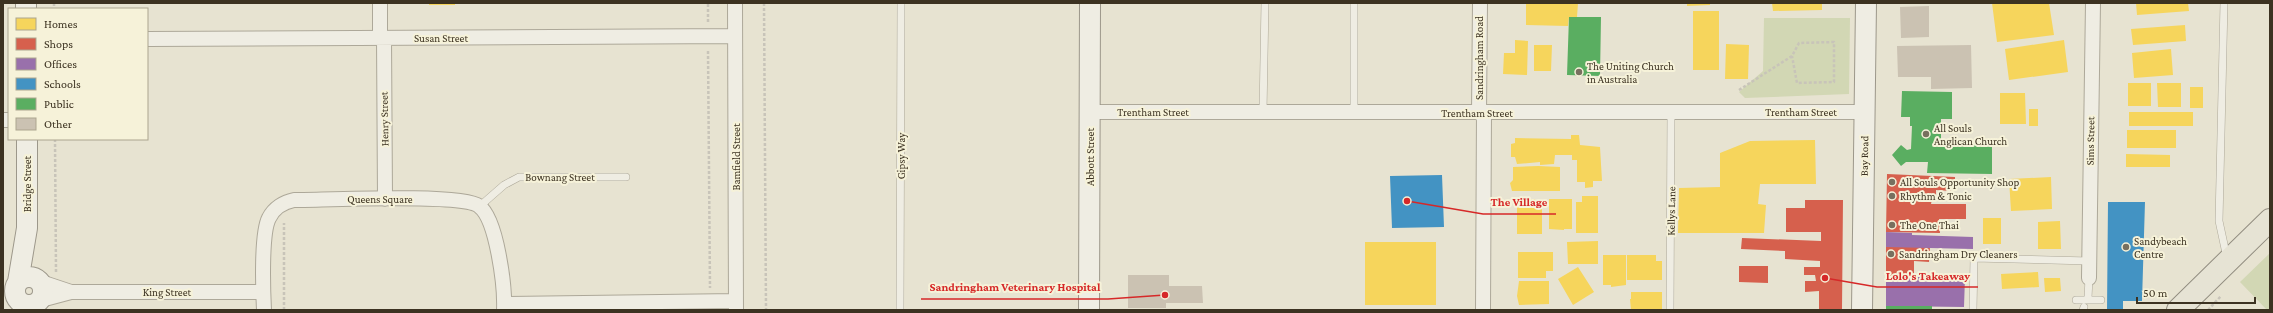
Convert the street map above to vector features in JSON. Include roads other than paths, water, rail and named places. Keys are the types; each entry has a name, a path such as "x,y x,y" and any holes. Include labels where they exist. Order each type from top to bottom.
{"main road":[{"path":"2178,310 2270,220"}],"street":[{"name":"Henry Street","path":"380,3 385,199"},
{"name":"Bamfield Street","path":"735,3 736,306"},
{"name":"Abbott Street","path":"1089,310 1090,3"},
{"name":"Sandringham Road","path":"1480,3 1483,310"},
{"name":"Bay Road","path":"1862,310 1866,3"},
{"name":"Sims Street","path":"2089,278 2093,3"},
{"name":"Susan Street","path":"148,40 735,36"},
{"name":"Trentham Street","path":"1090,112 1864,112"},
{"name":"Bridge Street","path":"26,140 27,228 37,297 15,293 27,228"},
{"name":"Queens Square","path":"264,310 263,292 267,224 269,218 277,208 294,200 385,199 461,200 480,206"},
{"path":"480,206 489,218 495,243 504,307 711,302 736,306"},
{"name":"King Street","path":"37,297 71,292 263,292"},
{"name":"King Street","path":"37,297 71,292"}],"lane":[{"name":"Gipsy Way","path":"900,310 901,3"},
{"path":"1263,112 1265,3"},
{"path":"1354,3 1354,113"},
{"path":"2224,3 2219,221 2228,261"},
{"name":"Kellys Lane","path":"1670,310 1671,112"},
{"name":"Bownang Street","path":"480,206 504,185 519,177 626,177"},
{"path":"1973,310 1974,258 2089,261"},
{"path":"2088,298 2089,278"},
{"path":"2076,300 2088,298 2101,300"}],"place":[{"name":"The Uniting Church in Australia","path":"1579,72"},
{"name":"All Souls Anglican Church","path":"1926,134"},
{"name":"All Souls Opportunity Shop","path":"1892,182"},
{"name":"Rhythm & Tonic","path":"1892,196"},
{"name":"The Village","path":"1407,201"},
{"name":"The One Thai","path":"1892,225"},
{"name":"Sandybeach Centre","path":"2126,247"},
{"name":"Sandringham Dry Cleaners","path":"1891,254"},
{"name":"Lolo's Takeaway","path":"1825,278"},
{"name":"Sandringham Veterinary Hospital","path":"1165,295"}]}
